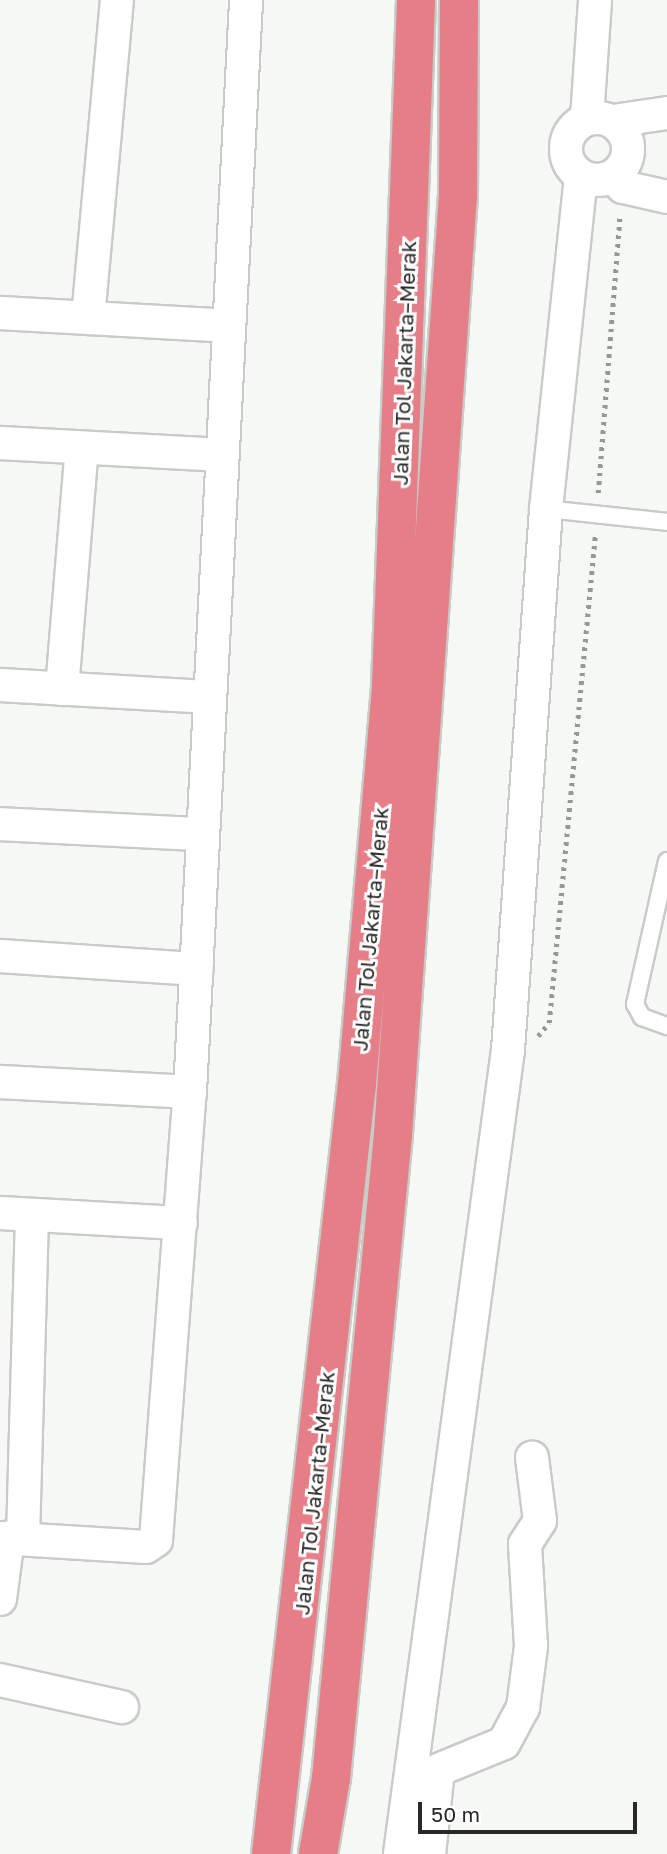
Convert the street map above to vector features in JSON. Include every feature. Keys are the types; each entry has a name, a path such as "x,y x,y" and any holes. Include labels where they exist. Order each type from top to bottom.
{"highway":[{"name":"Jalan Tol Jakarta–Merak","path":"271,1854 354,1112 391,686 416,0"},
{"name":"Jalan Tol Jakarta–Merak","path":"318,1854 331,1778 393,1134 458,196 460,0"}],"street":[{"path":"88,318 117,0"},
{"path":"10,1538 146,1547 156,1540 190,1092 208,696 246,0"},
{"path":"595,0 600,120 628,149 617,182"},
{"path":"667,113 600,120 572,128 565,145 568,163 581,177 617,182 667,197"},
{"path":"400,1854 508,1051 545,509 581,177"},
{"path":"0,313 229,326"},
{"path":"0,443 221,455"},
{"path":"62,689 82,448"},
{"path":"0,684 208,696"},
{"path":"0,824 201,834"},
{"path":"0,956 197,969"},
{"path":"0,1082 190,1092"},
{"path":"0,1213 181,1223"},
{"path":"0,1599 10,1538 32,1216"},
{"path":"429,1854 438,1770 504,1742 523,1708 531,1646 525,1544 540,1521 532,1458"},
{"path":"0,1680 122,1707"}],"lane":[{"path":"545,509 667,522"},
{"path":"667,861 635,1004 642,1017 667,1026"}],"path":[{"path":"508,1051 525,1045 549,1023 597,513 617,182"}]}
